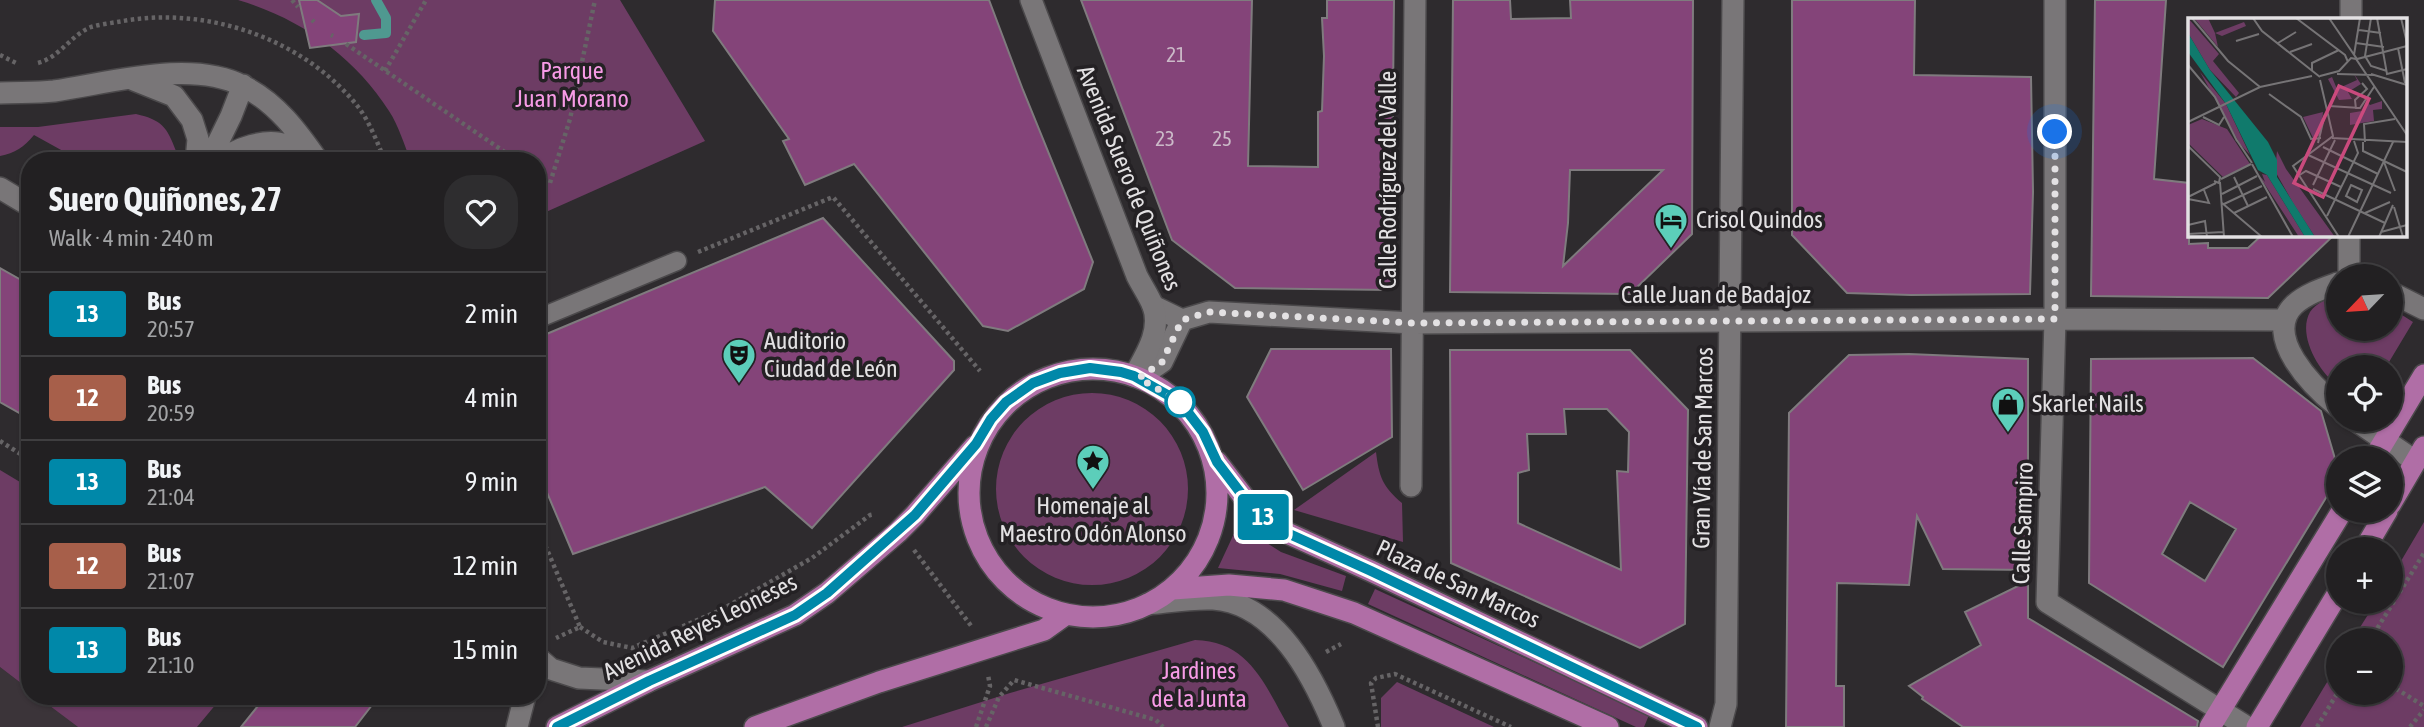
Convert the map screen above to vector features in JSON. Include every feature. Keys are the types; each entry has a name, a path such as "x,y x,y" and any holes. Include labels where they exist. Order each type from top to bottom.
{"main road":[{"path":"1090,368 1137,377 1180,402 1203,432 1217,462 1217,498 1211,532 1196,562 1173,589 1148,604 1122,613 1094,617 1065,615 1029,602 999,578 978,544 969,507 976,444 991,419 1006,402 1033,383 1060,373 1090,368"},
{"path":"2381,446 2424,375"},
{"name":"Avenida Reyes Leoneses","path":"557,727 649,681 795,615 827,593 915,515 976,444"},
{"path":"2403,483 2420,454"},
{"name":"Plaza de San Marcos","path":"1217,462 1246,500 1274,527 1697,727"},
{"path":"2216,718 2335,523"},
{"path":"1173,589 1229,585 1283,590 1354,613 1608,727"},
{"path":"2258,727 2326,613"},
{"path":"755,727 879,682 1044,630 1065,615"}],"street":[{"name":"Avenida Suero de Quiñones","path":"1031,0 1137,276 1153,306 1154,334 1137,377"},
{"name":"Calle Rodríguez del Valle","path":"1411,486 1415,0"},
{"name":"Gran Vía de San Marcos","path":"1720,727 1726,704 1733,0"},
{"name":"Calle Sampiro","path":"2055,0 2055,319 2047,602 2216,718 2247,727"},
{"path":"2351,0 2351,18"},
{"path":"0,93 50,91 132,79 207,74 243,85 267,102 296,128 312,152"},
{"path":"132,79 174,96 192,120 198,139 197,152"},
{"path":"213,152 243,85"},
{"path":"232,152 260,144 284,144 295,152"},
{"path":"0,188 21,201"},
{"path":"2349,236 2349,264"},
{"path":"2326,287 2295,304 2284,320 2285,340 2294,361 2326,397"},
{"path":"2403,298 2424,309"},
{"path":"1153,306 1182,320"},
{"name":"Calle Juan de Badajoz","path":"1182,320 1209,312 1413,323 2284,320"},
{"name":"Avenida Suero de Quiñones","path":"1137,377 1162,362 1182,320"},
{"path":"2365,432 2376,446"},
{"path":"1148,604 1214,599 1246,609 1263,620 1293,648 1334,727"},
{"path":"546,658 551,669 579,678 649,681"},
{"path":"517,727 523,705"}],"lane":[{"path":"546,315 677,261"}],"path":[{"path":"292,0 298,7"},
{"path":"385,71 426,0"},
{"path":"550,183 570,120 595,0"},
{"path":"345,44 505,152"},
{"path":"546,180 550,183"},
{"path":"546,185 550,183"},
{"path":"677,261 833,197 980,371"},
{"path":"0,441 21,454"},
{"path":"546,548 579,627 603,642 632,648 721,610 812,558 870,515"},
{"path":"915,550 976,632"},
{"path":"2377,628 2424,552"},
{"path":"546,648 579,627"},
{"path":"1324,653 1341,644"},
{"path":"1378,727 1371,683 1376,678 1395,674 1511,727"},
{"path":"976,727 990,687 989,678"},
{"path":"986,727 999,697 1014,680 1156,720 1163,727"},
{"path":"2403,694 2424,708 2410,727"},
{"path":"2317,727 2330,705"}],"shaded area":[{"path":"0,667 21,683 21,705 49,705 78,727 0,727"}],"green space":[{"name":"Parque Juan Morano","path":"238,0 620,0 705,141 546,212 546,152 408,152 389,111 360,73 324,42 283,17"},
{"path":"136,114 158,122 170,136 176,151 65,152 34,135 19,149 0,156 0,127 38,127"},
{"path":"2326,299 2326,341 2402,341 2393,355 2326,355 2326,374 2312,352 2306,331 2310,312"},
{"path":"2403,316 2413,322 2403,339"},
{"path":"1092,393 1129,400 1160,421 1181,452 1188,489 1181,526 1160,557 1129,578 1092,585 1055,578 1024,557 1003,526 996,489 1003,452 1024,421 1055,400"},
{"path":"1376,452 1383,480 1402,503 1403,542 1294,510"},
{"path":"0,470 21,483 21,683 0,667"},
{"path":"2424,522 2424,727 2300,727 2326,684 2326,705 2403,705 2403,628 2360,628 2368,614 2403,614 2403,558"},
{"path":"1238,525 1281,552 1346,576 1342,591 1280,574 1218,568"},
{"path":"1375,589 1649,715 1644,727 1636,727 1368,604"},
{"name":"Jardines de la Junta","path":"1195,640 1214,642 1243,657 1254,668 1289,727 902,727 1010,693"},
{"path":"1397,682 1494,727 1381,727 1381,698"},
{"path":"49,705 215,705 197,727 78,727"}],"building":[{"path":"299,0 317,0 341,16 359,14 356,42 310,48"},
{"path":"715,0 989,0 1093,262 1084,289 1008,331 983,326 854,164 805,185 783,141 789,139 713,31"},
{"path":"1081,0 1252,0 1248,166 1318,167 1318,112 1322,111 1324,56 1322,18 1327,18 1327,0 1394,0 1391,290 1235,288 1172,240"},
{"path":"1453,0 1510,0 1511,19 1571,18 1570,0 1693,0 1692,234 1630,294 1450,292","holes":["1570,170 1663,170 1563,266"]},
{"path":"1792,0 1915,0 1914,75 2031,77 2033,192 2030,294 1847,293 1792,235"},
{"path":"2095,0 2166,0 2154,179 2188,183 2189,244 2208,243 2208,248 2248,248 2261,236 2333,236 2268,298 2091,296"},
{"name":"Auditorio Ciudad de León","path":"823,218 954,361 954,370 812,528 765,487 573,554 546,490 546,334"},
{"path":"0,268 21,280 21,414 0,402"},
{"path":"1271,349 1391,349 1392,437 1303,490 1247,397"},
{"path":"1450,350 1630,350 1688,410 1685,624 1640,648 1451,563","holes":["1564,409 1607,409 1629,432 1628,472 1617,471 1621,570 1518,523 1518,473 1529,470 1527,434 1566,434"]},
{"path":"1909,354 2028,359 2028,570 1943,569 1917,516 1909,585 1837,583 1836,686 1844,686 1844,727 1786,727 1789,413 1849,355"},
{"path":"2253,358 2321,411 2331,446 2326,446 2326,498 2223,667 2089,583 2091,359","holes":["2190,502 2236,529 2205,581 2162,554"]},
{"path":"2028,581 2028,618 2198,721 2197,727 1963,727 1922,699 1923,697 1909,686 1981,645 1965,612"},
{"path":"259,705 372,705 355,727 241,727"}],"waterway":[{"path":"364,35 386,33 386,18 376,0"}],"bus line":[{"name":"13","path":"557,727 649,681 795,615 827,593 915,515 976,444 991,419 1006,402 1033,383 1060,373 1090,368 1134,376 1180,402 1203,432 1217,462 1246,500 1274,527 1697,727"}],"place":[{"name":"Crisol Quindos","path":"1671,250"},
{"name":"Auditorio Ciudad de León","path":"739,385"},
{"name":"Skarlet Nails","path":"2008,434"},
{"name":"Homenaje al Maestro Odón Alonso","path":"1093,491"}],"route":[{"path":"1180,402 1139,378 1162,362 1182,320 1209,312 1413,323 2055,319 2055,132"}]}
